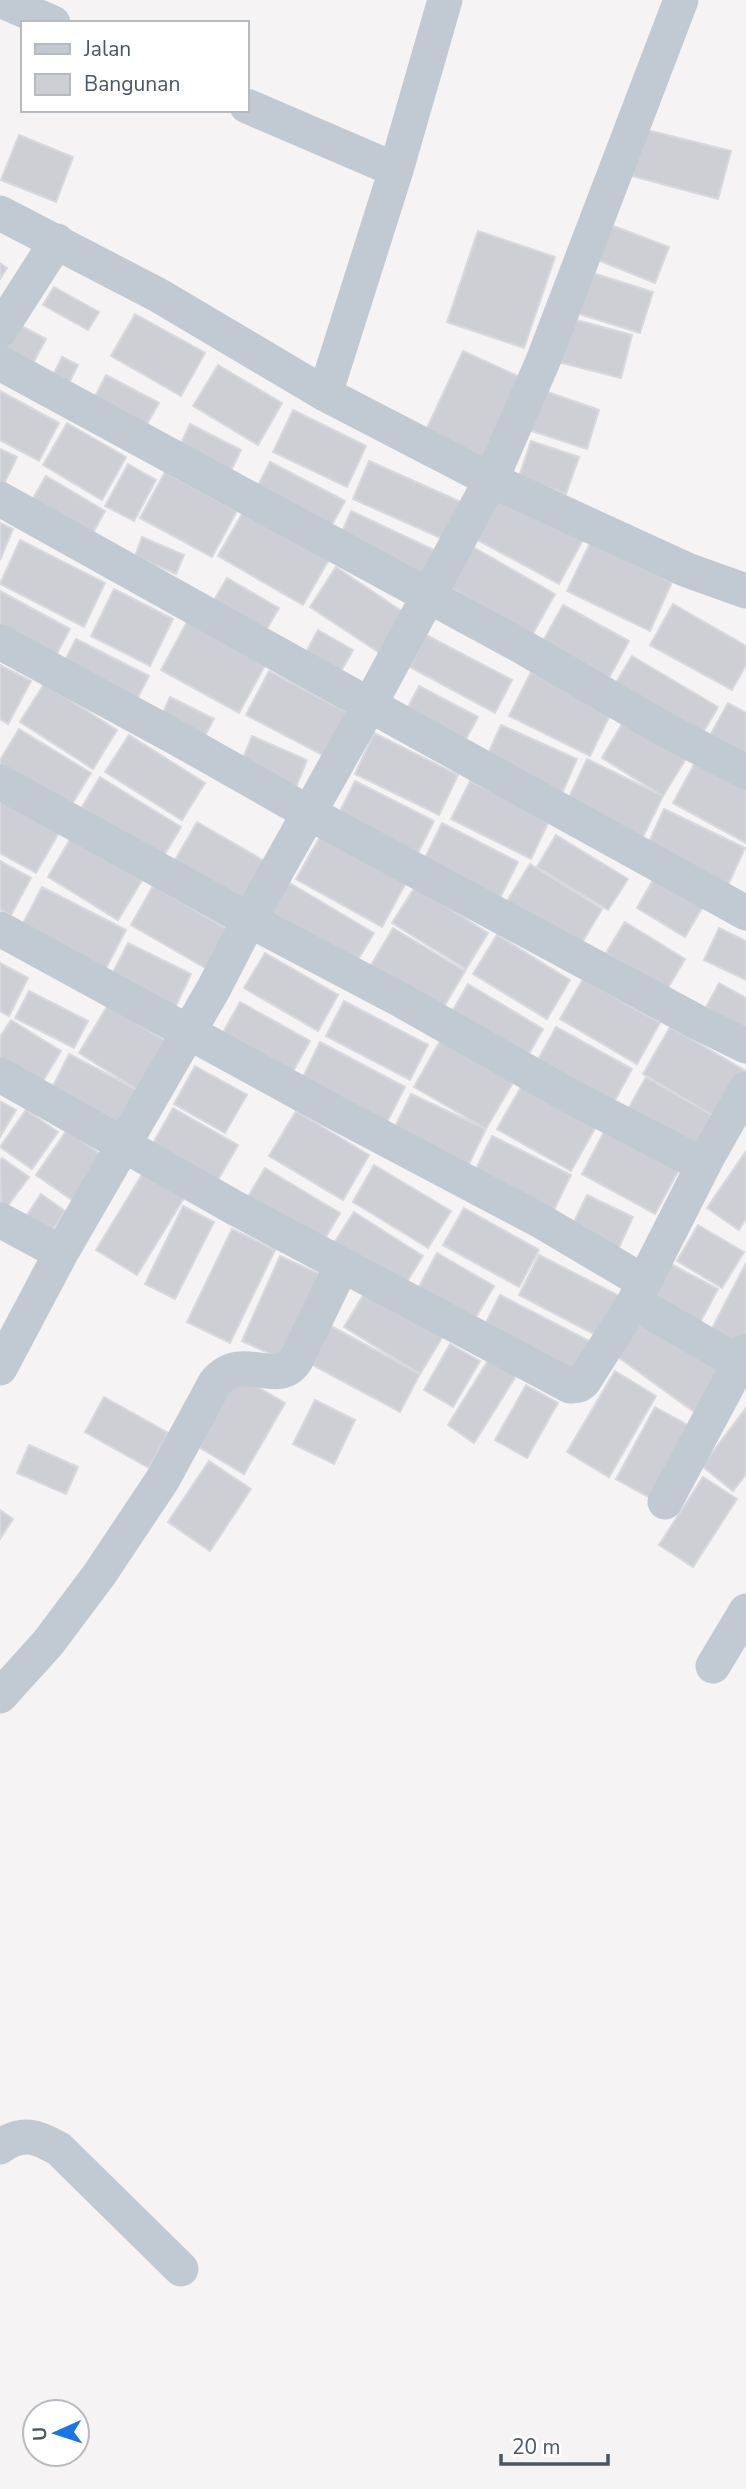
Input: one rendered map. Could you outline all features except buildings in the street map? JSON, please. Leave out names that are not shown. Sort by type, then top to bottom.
[{"type":"street","points":[[0,0],[48,21]]},
{"type":"street","points":[[0,1368],[61,1253],[214,988],[249,919],[369,706],[491,480],[543,361],[681,0]]},
{"type":"street","points":[[325,394],[396,170],[434,4]]},
{"type":"street","points":[[248,106],[396,170]]},
{"type":"street","points":[[0,213],[158,295],[325,394],[491,480],[687,570],[746,591]]},
{"type":"street","points":[[0,330],[57,241]]},
{"type":"street","points":[[0,363],[521,646],[664,729],[746,772]]},
{"type":"street","points":[[0,499],[746,913]]},
{"type":"street","points":[[0,642],[309,813],[746,1046]]},
{"type":"street","points":[[0,782],[399,999],[570,1096],[703,1165]]},
{"type":"street","points":[[0,929],[340,1115],[539,1220],[639,1292],[744,1360],[665,1503]]},
{"type":"street","points":[[0,1075],[342,1265],[570,1386],[584,1381],[639,1292],[703,1165],[746,1089]]},
{"type":"street","points":[[0,1220],[61,1253]]},
{"type":"street","points":[[0,1696],[48,1643],[99,1575],[163,1479],[215,1383],[223,1373],[236,1368],[281,1373],[289,1370],[342,1265]]},
{"type":"street","points":[[713,1666],[746,1611]]},
{"type":"street","points":[[0,2147],[8,2140],[24,2137],[39,2138],[59,2149],[181,2269]]}]
